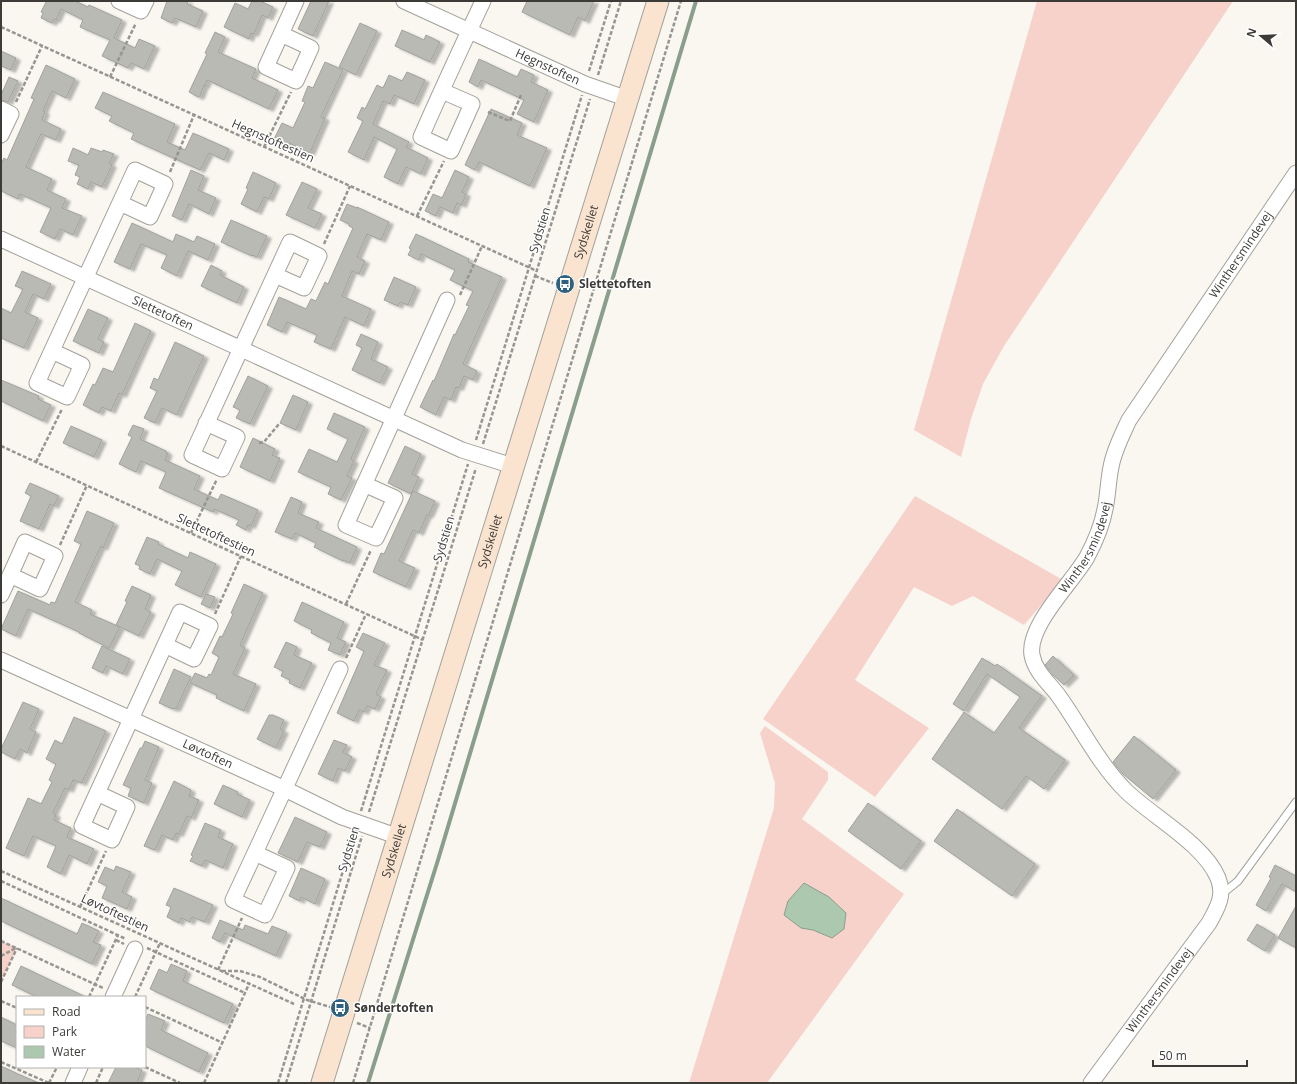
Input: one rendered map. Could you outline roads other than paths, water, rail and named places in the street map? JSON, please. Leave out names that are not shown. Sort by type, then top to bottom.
[{"type":"street","points":[[119,1],[144,6]]},
{"type":"street","points":[[281,34],[311,48],[296,81],[266,67],[281,34],[296,1]]},
{"type":"street","name":"Hegnstoften","points":[[404,1],[589,86],[628,99]]},
{"type":"street","points":[[442,90],[472,104],[451,151],[420,137],[483,1]]},
{"type":"street","name":"Sydskellet","points":[[322,1083],[658,1]]},
{"type":"street","points":[[1,135],[6,112]]},
{"type":"street","points":[[52,351],[82,365],[67,397],[37,383],[135,170],[165,184],[150,217],[120,203]]},
{"type":"street","name":"Winthersmindevej","points":[[1091,1083],[1209,923],[1222,895],[1218,879],[1212,866],[1201,853],[1127,792],[1104,766],[1058,695],[1037,669],[1032,656],[1032,642],[1038,627],[1086,558],[1097,536],[1105,510],[1111,467],[1118,442],[1129,420],[1296,174]]},
{"type":"street","name":"Slettetoften","points":[[1,239],[476,455],[514,466]]},
{"type":"street","points":[[206,423],[237,436],[222,469],[192,455],[206,423],[274,275],[290,242],[319,256],[304,288],[274,275]]},
{"type":"street","points":[[364,484],[395,498],[376,538],[346,525],[364,484],[447,300]]},
{"type":"street","points":[[1,595],[10,575],[25,542],[55,556],[40,589],[10,575]]},
{"type":"street","points":[[97,793],[127,807],[112,840],[82,826],[97,793],[180,612],[210,626],[194,659],[165,645]]},
{"type":"street","name":"Løvtoften","points":[[1,660],[285,789],[342,817],[399,837]]},
{"type":"street","points":[[255,853],[287,868],[265,915],[233,900],[340,670]]},
{"type":"street","points":[[114,995],[136,945]]},
{"type":"street","points":[[73,1083],[80,1068]]},
{"type":"lane","name":"Winthersmindevej","points":[[1222,895],[1238,881],[1296,802]]},
{"type":"water","points":[[804,883],[829,897],[846,913],[844,929],[832,938],[813,930],[801,928],[784,915],[788,901]]},
{"type":"waterway","points":[[368,1083],[438,860],[696,1]]},
{"type":"place","name":"Slettetoften","points":[[565,284]]},
{"type":"place","name":"Søndertoften","points":[[340,1008]]}]
